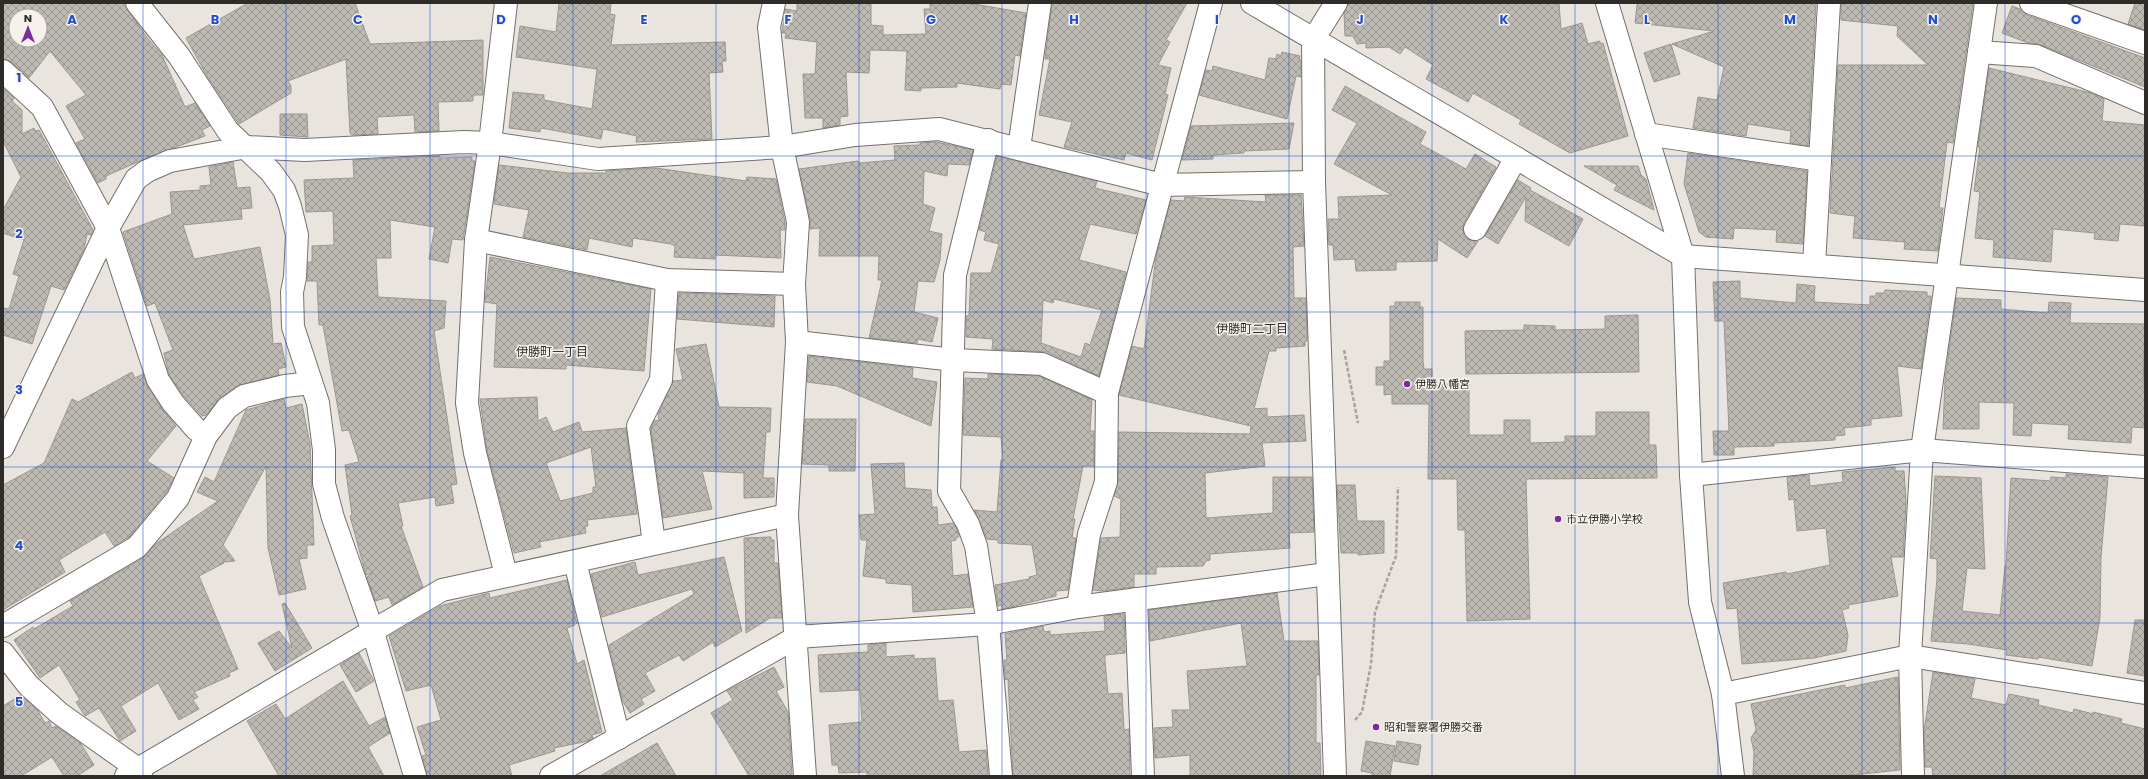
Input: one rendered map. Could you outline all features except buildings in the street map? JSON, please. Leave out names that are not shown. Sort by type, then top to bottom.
[{"type":"street","points":[[137,3],[179,56],[228,131],[247,147],[271,172],[284,190],[292,212],[297,235],[292,292],[293,327],[318,403],[324,450],[324,484],[333,518],[372,629],[415,776]]},
{"type":"street","points":[[506,3],[490,143],[476,240],[467,403],[474,453],[506,575]]},
{"type":"street","points":[[774,3],[769,28],[782,148],[798,222],[794,284],[797,342],[787,515],[806,776]]},
{"type":"street","points":[[1019,148],[1040,3]]},
{"type":"street","points":[[1078,607],[1089,534],[1106,482],[1107,393],[1211,3]]},
{"type":"street","points":[[1252,3],[1683,256],[1948,274],[2145,290]]},
{"type":"street","points":[[1335,776],[1314,182],[1313,40],[1336,3]]},
{"type":"street","points":[[1607,3],[1683,256],[1691,475],[1700,602],[1723,694],[1733,776]]},
{"type":"street","points":[[1814,265],[1829,3]]},
{"type":"street","points":[[1913,776],[1910,656],[1922,450],[1986,3]]},
{"type":"street","points":[[2031,3],[2145,42]]},
{"type":"street","points":[[1979,52],[2036,56],[2145,103]]},
{"type":"street","points":[[3,71],[42,107],[108,228],[158,380],[173,403],[196,429],[206,436]]},
{"type":"street","points":[[3,447],[108,228],[136,179],[146,171],[170,161],[247,147],[305,150],[464,142],[490,143],[598,159],[782,148],[856,134],[939,129],[988,140],[1162,185],[1314,182]]},
{"type":"street","points":[[1646,134],[1820,160]]},
{"type":"street","points":[[988,140],[955,275],[954,360],[949,491],[968,524],[976,546],[988,624],[1001,776]]},
{"type":"street","points":[[1475,229],[1516,158]]},
{"type":"street","points":[[476,240],[667,280],[794,284]]},
{"type":"street","points":[[654,543],[638,426],[661,380],[667,280]]},
{"type":"street","points":[[797,342],[954,360],[1042,364],[1107,393]]},
{"type":"street","points":[[3,626],[137,547],[178,498],[206,436],[227,408],[244,396],[285,386],[311,383]]},
{"type":"street","points":[[1691,475],[1922,450],[2145,467]]},
{"type":"street","points":[[3,653],[28,685],[59,713],[135,774],[372,629],[442,590],[787,515]]},
{"type":"street","points":[[575,562],[619,738]]},
{"type":"street","points":[[551,776],[797,637],[988,624],[1078,607],[1327,574]]},
{"type":"street","points":[[1136,600],[1143,776]]},
{"type":"street","points":[[1723,694],[1910,656],[2145,693]]},
{"type":"path","points":[[1319,347],[1343,347],[1358,423]]},
{"type":"path","points":[[1334,744],[1362,712],[1371,664],[1375,612],[1396,556],[1398,487]]},
{"type":"place","name":"伊勝八幡宮","points":[[1407,384]]},
{"type":"place","name":"市立伊勝小学校","points":[[1558,519]]},
{"type":"place","name":"昭和警察署伊勝交番","points":[[1376,727]]},
{"type":"district","name":"伊勝町二丁目","points":[[1252,328]]},
{"type":"district","name":"伊勝町一丁目","points":[[552,351]]}]
